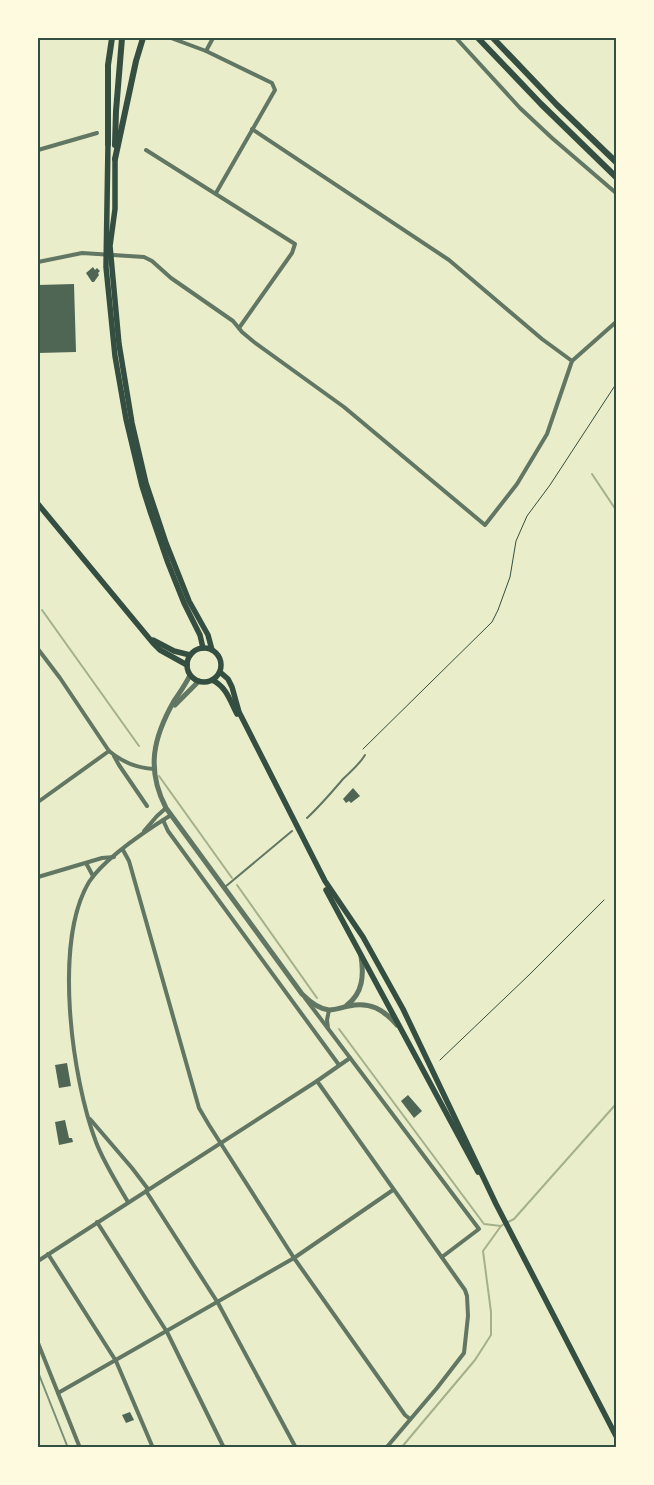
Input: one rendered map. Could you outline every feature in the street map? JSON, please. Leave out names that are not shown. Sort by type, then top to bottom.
[{"type":"highway","points":[[108,144],[108,73],[112,38]]},
{"type":"highway","points":[[115,159],[116,111],[122,38]]},
{"type":"highway","points":[[115,159],[134,68],[143,38]]},
{"type":"highway","points":[[478,38],[541,104],[616,177]]},
{"type":"highway","points":[[493,38],[557,105],[616,162]]},
{"type":"main road","points":[[108,144],[106,267],[115,356],[126,419],[150,511],[178,587],[200,635],[203,648]]},
{"type":"main road","points":[[115,159],[115,209],[110,246],[122,366],[132,423],[146,483],[166,543],[189,601],[208,635],[212,650]]},
{"type":"main road","points":[[38,504],[160,650],[187,666]]},
{"type":"main road","points":[[146,634],[166,647],[190,655]]},
{"type":"main road","points":[[496,1204],[399,1001],[363,937],[324,881],[295,828],[239,712],[230,682],[220,672],[220,660],[217,654],[212,650],[203,648],[198,650],[190,655],[187,666],[190,675],[199,681],[212,680],[226,691],[295,828],[360,953],[509,1228],[616,1436]]},
{"type":"main road","points":[[212,680],[220,672]]},
{"type":"street","points":[[171,38],[206,50],[272,83],[274,86],[275,90],[216,193]]},
{"type":"street","points":[[206,50],[213,38]]},
{"type":"street","points":[[456,38],[539,126],[616,193]]},
{"type":"street","points":[[252,129],[450,260],[542,339],[572,361]]},
{"type":"street","points":[[38,150],[97,133]]},
{"type":"street","points":[[146,150],[295,244],[292,253],[239,328]]},
{"type":"street","points":[[38,262],[89,252],[140,256],[152,261],[178,283],[233,321],[254,342],[344,407],[485,525],[517,484],[547,434],[572,361],[616,322]]},
{"type":"street","points":[[38,648],[114,756],[146,806]]},
{"type":"street","points":[[190,675],[170,711],[157,741],[154,769],[159,792],[166,808],[320,1020],[328,1028],[479,1229],[442,1257]]},
{"type":"street","points":[[170,711],[199,681]]},
{"type":"street","points":[[38,802],[109,751]]},
{"type":"street","points":[[114,756],[132,765],[154,769]]},
{"type":"street","points":[[141,835],[166,808]]},
{"type":"street","points":[[128,1202],[101,1154],[81,1086],[74,1044],[70,986],[71,951],[74,925],[83,894],[94,876],[141,835],[171,815]]},
{"type":"street","points":[[163,820],[168,831],[340,1065]]},
{"type":"street","points":[[123,850],[129,861],[199,1108],[294,1258],[405,1414],[410,1418]]},
{"type":"street","points":[[38,877],[102,858],[114,857]]},
{"type":"street","points":[[86,863],[94,876]]},
{"type":"street","points":[[345,1007],[354,998],[361,984],[362,966],[360,953]]},
{"type":"street","points":[[302,994],[315,1004],[329,1010],[360,1004],[376,1007],[389,1016],[399,1027]]},
{"type":"street","points":[[328,1028],[329,1010]]},
{"type":"street","points":[[38,1261],[350,1058]]},
{"type":"street","points":[[317,1081],[442,1257],[465,1290],[467,1296],[466,1347],[459,1362],[386,1448]]},
{"type":"street","points":[[89,1118],[132,1168],[218,1303],[296,1448]]},
{"type":"street","points":[[58,1393],[168,1332],[294,1258],[393,1190]]},
{"type":"street","points":[[97,1222],[168,1332],[224,1448]]},
{"type":"street","points":[[48,1254],[116,1361],[153,1448]]},
{"type":"street","points":[[38,1343],[80,1448]]},
{"type":"lane","points":[[307,818],[326,800],[365,755]]},
{"type":"lane","points":[[224,888],[295,828]]},
{"type":"path","points":[[363,749],[492,622],[510,576],[516,541],[527,516],[550,485],[616,384]]},
{"type":"path","points":[[440,1060],[604,900]]},
{"type":"building","points":[[93,267],[95,270],[97,268],[100,271],[94,282],[92,282],[86,273]]},
{"type":"building","points":[[74,284],[76,352],[38,353],[38,285]]},
{"type":"building","points":[[353,788],[360,796],[351,803],[349,801],[346,803],[343,799]]},
{"type":"building","points":[[67,1063],[71,1086],[59,1088],[55,1065]]},
{"type":"building","points":[[408,1095],[422,1111],[414,1118],[401,1101]]},
{"type":"building","points":[[65,1120],[69,1138],[72,1138],[73,1142],[59,1145],[55,1122]]},
{"type":"building","points":[[130,1412],[134,1420],[126,1423],[122,1415]]},
{"type":"waterway","points":[[592,474],[616,510]]},
{"type":"waterway","points":[[42,610],[139,746]]},
{"type":"waterway","points":[[159,776],[232,878]]},
{"type":"waterway","points":[[237,885],[317,998]]},
{"type":"waterway","points":[[339,1029],[484,1224],[501,1226]]},
{"type":"waterway","points":[[508,1222],[514,1219],[616,1104]]},
{"type":"waterway","points":[[401,1448],[475,1360],[491,1335],[491,1312],[483,1251],[504,1224]]},
{"type":"railway","points":[[38,1372],[68,1448]]}]
